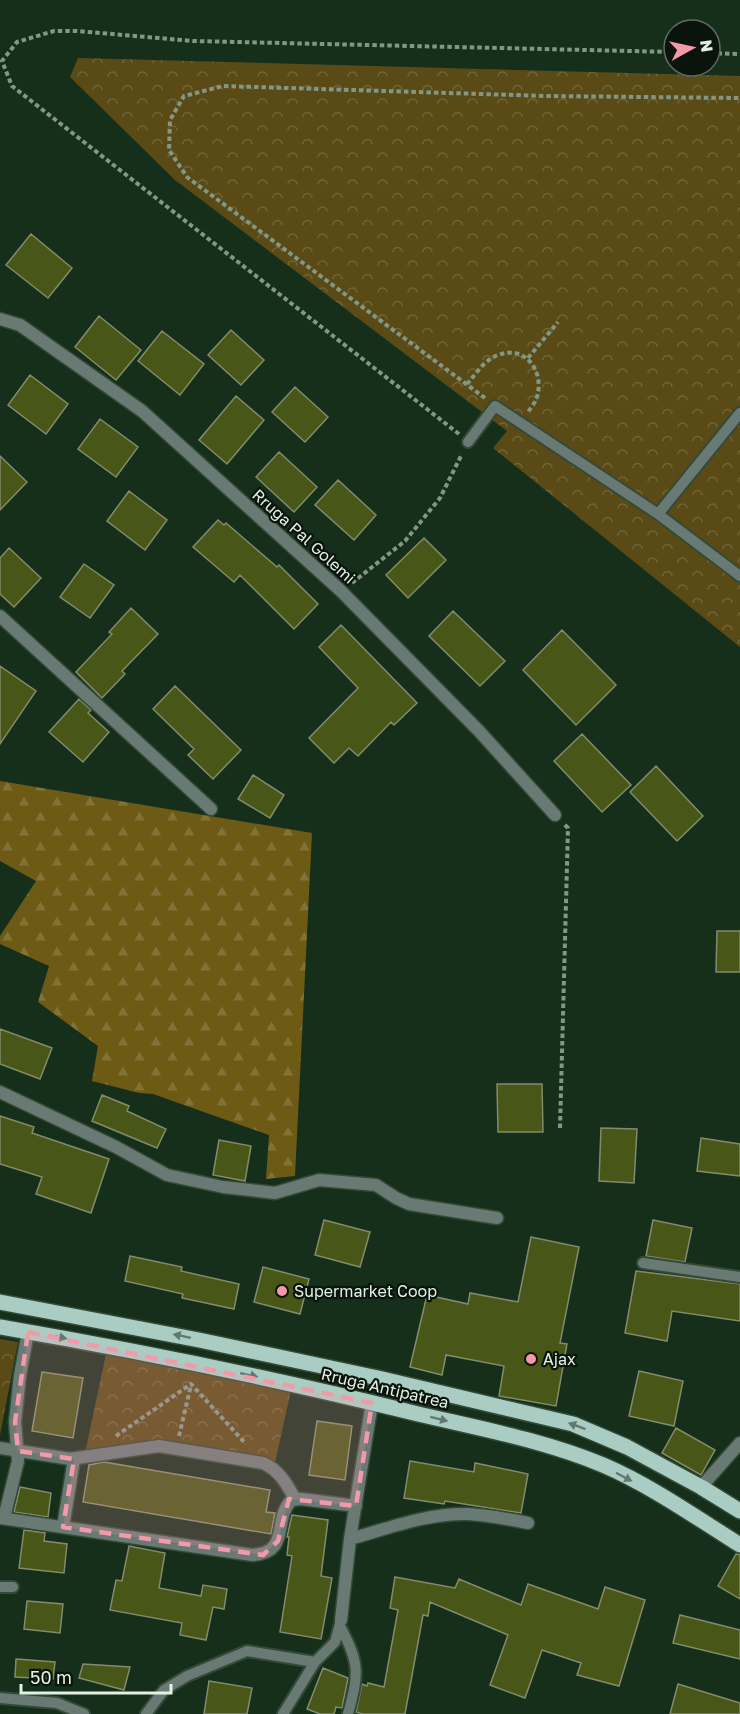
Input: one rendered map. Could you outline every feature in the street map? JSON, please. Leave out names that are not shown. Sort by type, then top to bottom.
[{"type":"main road","name":"Rruga Antipatrea","points":[[0,1302],[190,1338],[378,1378],[573,1424],[627,1446],[740,1511]]},
{"type":"main road","name":"Rruga Antipatrea","points":[[0,1327],[145,1352],[372,1403],[547,1446],[604,1466],[673,1503],[740,1545]]},
{"type":"street","name":"Rruga Pal Golemi","points":[[0,318],[20,325],[142,411],[341,591],[479,731],[555,815]]},
{"type":"street","points":[[0,616],[212,808]]},
{"type":"street","points":[[0,1092],[116,1147],[167,1176],[223,1187],[275,1193],[319,1180],[376,1185],[409,1204],[497,1218]]},
{"type":"street","points":[[28,1332],[15,1422],[18,1451],[2,1518],[263,1555],[272,1550],[278,1542],[289,1502],[295,1499],[356,1506]]},
{"type":"street","points":[[340,1623],[350,1539],[372,1403]]},
{"type":"street","points":[[701,1487],[740,1443]]},
{"type":"street","points":[[0,1448],[74,1459],[152,1447],[177,1448],[263,1463],[281,1475],[295,1499]]},
{"type":"street","points":[[63,1527],[74,1459]]},
{"type":"street","points":[[350,1539],[422,1519],[451,1515],[481,1515],[528,1523]]},
{"type":"lane","points":[[468,442],[495,406],[658,514],[740,576]]},
{"type":"lane","points":[[658,514],[740,413]]},
{"type":"lane","points":[[643,1263],[740,1277]]},
{"type":"lane","points":[[0,1587],[13,1587]]},
{"type":"lane","points":[[283,1714],[315,1662],[335,1642],[340,1623]]},
{"type":"lane","points":[[340,1623],[350,1644],[357,1668],[356,1684],[348,1714]]},
{"type":"lane","points":[[146,1714],[157,1709],[164,1690],[187,1676],[247,1651],[315,1662]]},
{"type":"lane","points":[[0,1698],[57,1703],[84,1714]]},
{"type":"path","points":[[341,591],[405,541],[440,498],[468,442],[12,86],[2,61],[17,42],[54,31],[193,41],[662,52]]},
{"type":"path","points":[[722,53],[740,54]]},
{"type":"path","points":[[495,406],[187,177],[169,150],[170,120],[184,96],[224,86],[546,96],[740,98]]},
{"type":"path","points":[[528,358],[558,322]]},
{"type":"path","points":[[467,384],[485,363],[496,356],[513,352],[528,358],[539,380],[536,401],[520,423]]},
{"type":"path","points":[[555,815],[568,828],[560,1128]]},
{"type":"path","points":[[177,1448],[195,1364]]},
{"type":"path","points":[[112,1438],[191,1384]]},
{"type":"path","points":[[191,1384],[263,1463]]},
{"type":"highlighted area","points":[[28,1332],[372,1403],[356,1506],[289,1499],[278,1541],[263,1555],[63,1527],[74,1459],[18,1451],[15,1422]]},
{"type":"green space","points":[[78,58],[662,74],[662,78],[740,76],[740,647],[493,448],[507,431],[175,180],[70,77]]},
{"type":"green space","points":[[0,781],[312,833],[295,1176],[266,1179],[269,1135],[153,1094],[139,1093],[92,1081],[98,1046],[38,1002],[49,966],[0,944],[0,936],[36,881],[0,861]]},
{"type":"green space","points":[[0,1339],[18,1342],[0,1435]]},
{"type":"green space","points":[[106,1354],[291,1390],[275,1463],[153,1441],[85,1453]]},
{"type":"building","points":[[31,234],[72,268],[48,298],[6,265]]},
{"type":"building","points":[[99,316],[141,350],[116,380],[75,347]]},
{"type":"building","points":[[231,330],[264,360],[241,385],[208,355]]},
{"type":"building","points":[[162,331],[204,364],[180,395],[138,361]]},
{"type":"building","points":[[30,375],[68,404],[46,434],[8,405]]},
{"type":"building","points":[[295,387],[328,417],[305,442],[272,412]]},
{"type":"building","points":[[236,396],[264,420],[227,464],[199,440]]},
{"type":"building","points":[[100,419],[138,447],[116,477],[78,449]]},
{"type":"building","points":[[279,452],[317,487],[294,512],[256,477]]},
{"type":"building","points":[[0,456],[27,482],[0,510]]},
{"type":"building","points":[[338,480],[376,515],[354,540],[315,505]]},
{"type":"building","points":[[129,491],[167,520],[145,550],[107,521]]},
{"type":"building","points":[[218,520],[224,525],[226,523],[277,567],[279,565],[318,604],[294,629],[240,575],[234,582],[193,547]]},
{"type":"building","points":[[424,538],[446,560],[408,598],[386,575]]},
{"type":"building","points":[[9,548],[41,578],[14,607],[0,594],[0,558]]},
{"type":"building","points":[[84,564],[114,585],[90,618],[60,597]]},
{"type":"building","points":[[131,608],[158,634],[122,671],[125,674],[102,698],[76,672],[112,634],[109,632]]},
{"type":"building","points":[[453,611],[505,661],[480,686],[429,636]]},
{"type":"building","points":[[341,625],[417,703],[394,725],[391,722],[358,756],[349,748],[334,763],[309,738],[358,688],[319,647]]},
{"type":"building","points":[[562,630],[616,685],[576,725],[523,670]]},
{"type":"building","points":[[0,666],[36,691],[0,744]]},
{"type":"building","points":[[175,686],[241,750],[213,779],[188,755],[194,749],[153,709]]},
{"type":"building","points":[[79,699],[91,710],[88,713],[109,732],[83,762],[49,732]]},
{"type":"building","points":[[582,734],[631,785],[602,812],[554,761]]},
{"type":"building","points":[[656,766],[703,816],[677,841],[630,792]]},
{"type":"building","points":[[253,775],[284,795],[270,818],[238,799]]},
{"type":"building","points":[[717,931],[740,931],[740,972],[716,972]]},
{"type":"building","points":[[0,1029],[52,1048],[40,1079],[0,1064]]},
{"type":"building","points":[[497,1084],[542,1084],[543,1132],[498,1132]]},
{"type":"building","points":[[102,1095],[129,1106],[127,1111],[166,1129],[157,1148],[92,1121]]},
{"type":"building","points":[[0,1116],[34,1127],[32,1133],[109,1159],[91,1213],[36,1194],[42,1177],[0,1164]]},
{"type":"building","points":[[601,1128],[637,1129],[634,1183],[599,1181]]},
{"type":"building","points":[[701,1138],[740,1144],[740,1176],[697,1171]]},
{"type":"building","points":[[219,1140],[251,1146],[245,1181],[213,1175]]},
{"type":"building","points":[[324,1220],[370,1232],[360,1267],[315,1255]]},
{"type":"building","points":[[653,1220],[692,1228],[685,1262],[646,1256]]},
{"type":"building","points":[[531,1237],[579,1247],[560,1343],[567,1344],[556,1406],[499,1396],[504,1366],[446,1355],[442,1375],[410,1367],[427,1295],[468,1304],[470,1293],[518,1302]]},
{"type":"building","points":[[130,1256],[182,1267],[181,1271],[239,1284],[234,1309],[182,1298],[183,1294],[125,1281]]},
{"type":"building","points":[[263,1267],[309,1279],[300,1314],[254,1302]]},
{"type":"building","points":[[636,1271],[740,1284],[740,1321],[672,1311],[667,1341],[625,1333]]},
{"type":"building","points":[[639,1371],[683,1381],[674,1426],[629,1416]]},
{"type":"building","points":[[42,1372],[83,1378],[73,1438],[32,1431]]},
{"type":"building","points":[[317,1421],[352,1426],[345,1480],[309,1475]]},
{"type":"building","points":[[676,1428],[715,1450],[701,1475],[662,1453]]},
{"type":"building","points":[[410,1461],[474,1472],[475,1463],[528,1474],[521,1513],[445,1501],[444,1504],[404,1498]]},
{"type":"building","points":[[104,1462],[270,1490],[266,1512],[275,1513],[271,1534],[83,1502],[89,1465]]},
{"type":"building","points":[[20,1487],[51,1493],[48,1517],[14,1512]]},
{"type":"building","points":[[292,1515],[328,1520],[321,1576],[332,1578],[321,1639],[280,1632],[292,1556],[287,1555],[289,1537],[287,1537]]},
{"type":"building","points":[[24,1530],[45,1533],[44,1541],[67,1544],[64,1573],[19,1568]]},
{"type":"building","points":[[129,1546],[165,1553],[159,1588],[201,1596],[203,1585],[227,1589],[224,1609],[213,1607],[206,1640],[180,1635],[182,1623],[110,1610],[116,1580],[122,1581]]},
{"type":"building","points":[[736,1554],[740,1555],[740,1599],[718,1586]]},
{"type":"building","points":[[395,1577],[455,1588],[459,1579],[521,1605],[528,1584],[598,1609],[605,1587],[645,1600],[619,1686],[577,1675],[581,1663],[542,1650],[525,1698],[490,1685],[508,1635],[430,1602],[428,1616],[423,1615],[405,1714],[363,1714],[356,1712],[362,1684],[367,1686],[368,1683],[384,1687],[398,1610],[390,1608]]},
{"type":"building","points":[[27,1601],[63,1604],[60,1633],[24,1629]]},
{"type":"building","points":[[680,1615],[740,1630],[740,1659],[673,1643]]},
{"type":"building","points":[[16,1659],[55,1662],[53,1679],[15,1677]]},
{"type":"building","points":[[83,1664],[130,1667],[124,1690],[79,1678]]},
{"type":"building","points":[[323,1668],[348,1678],[342,1708],[336,1707],[334,1714],[320,1714],[307,1709]]},
{"type":"building","points":[[209,1681],[252,1688],[247,1714],[204,1714]]},
{"type":"building","points":[[678,1684],[740,1703],[740,1714],[670,1714]]},
{"type":"place","name":"Supermarket Coop","points":[[282,1291]]},
{"type":"place","name":"Ajax","points":[[531,1359]]}]
